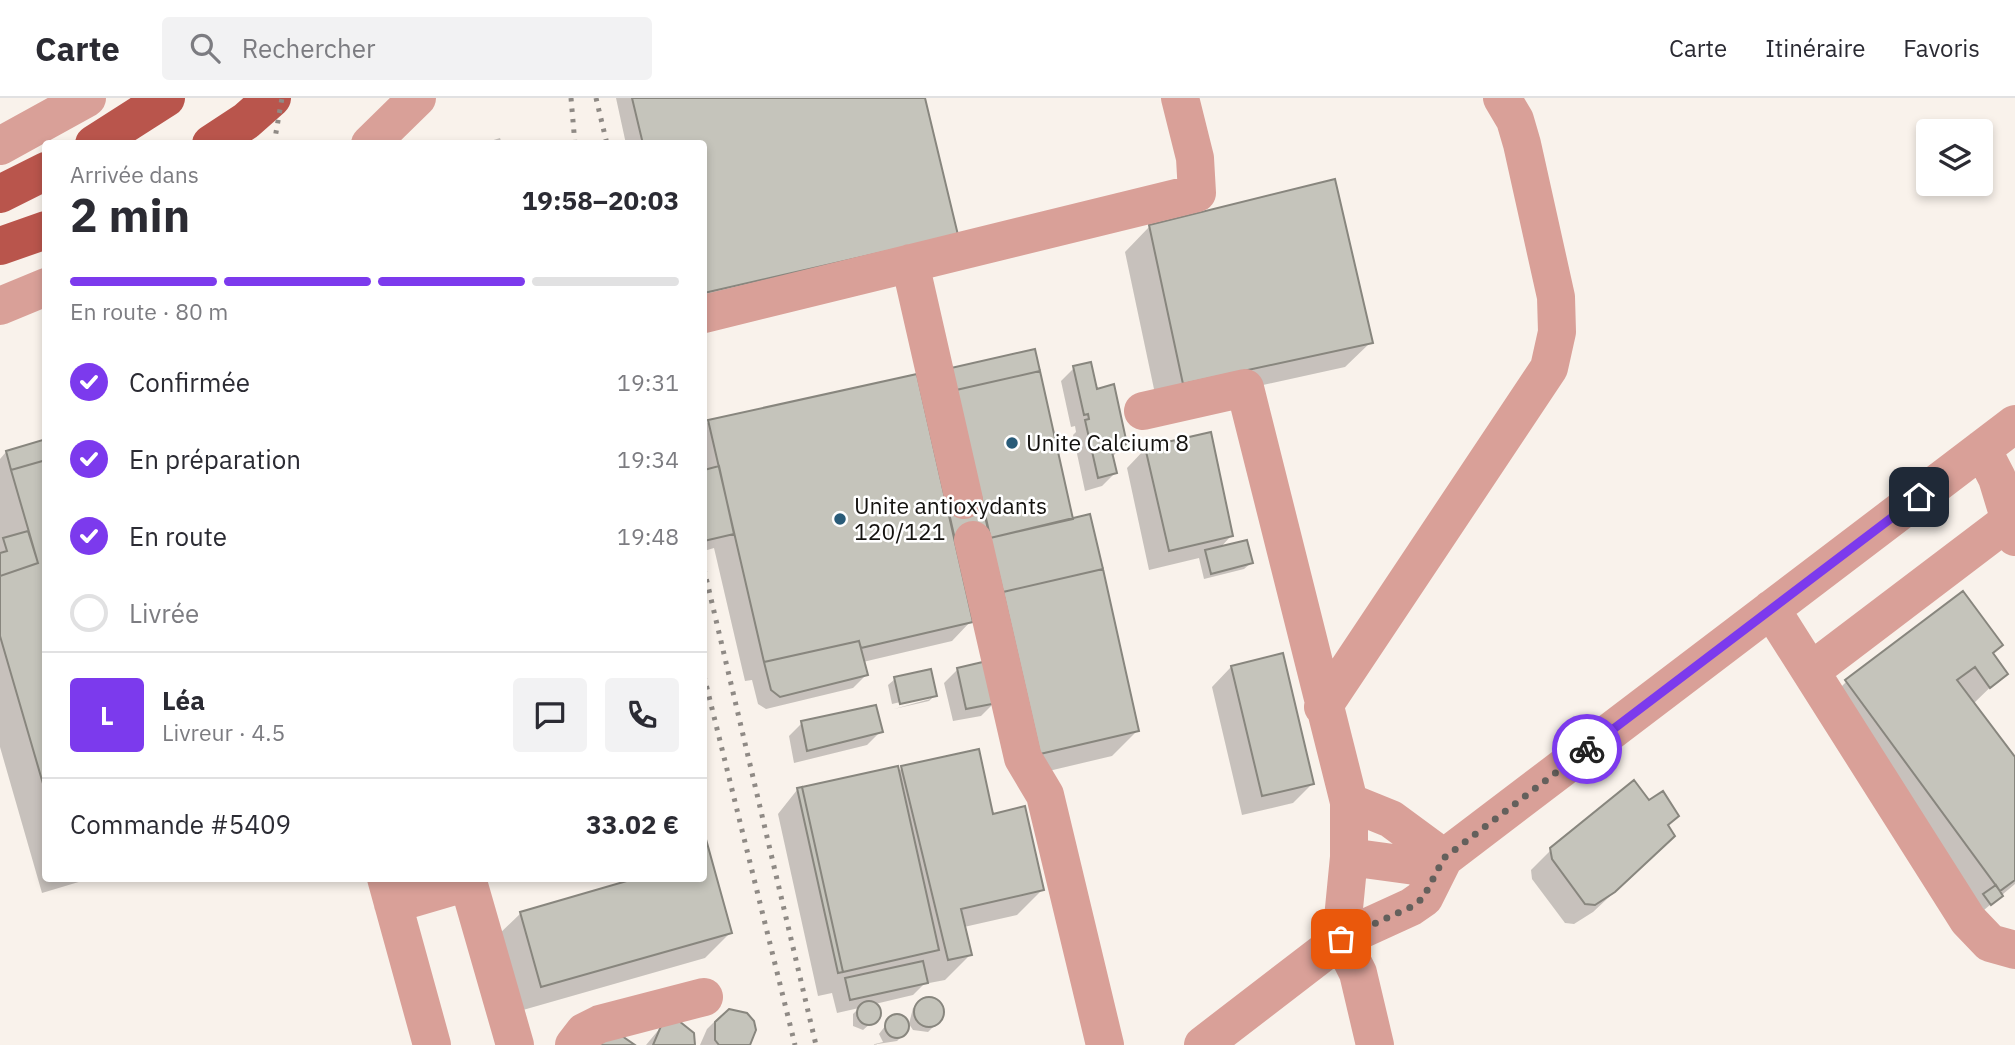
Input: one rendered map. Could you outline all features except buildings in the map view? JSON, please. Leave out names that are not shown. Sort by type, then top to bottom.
[{"type":"main road","points":[[100,140],[166,98]]},
{"type":"main road","points":[[216,140],[252,112]]},
{"type":"main road","points":[[0,194],[42,173]]},
{"type":"main road","points":[[0,246],[42,231]]},
{"type":"street","points":[[0,146],[87,98]]},
{"type":"street","points":[[374,140],[417,98]]},
{"type":"street","points":[[707,313],[1197,193],[1195,158],[1180,98]]},
{"type":"street","points":[[1324,707],[1549,368],[1557,332],[1556,297],[1522,144],[1515,120],[1502,98]]},
{"type":"street","points":[[910,263],[964,500]]},
{"type":"street","points":[[0,306],[42,289]]},
{"type":"street","points":[[1143,411],[1245,388],[1349,802],[1349,857],[1341,939],[1358,973],[1375,1045]]},
{"type":"street","points":[[1203,1045],[1341,939],[1400,913],[1423,898],[1444,858],[1657,675],[1771,609],[2015,424]]},
{"type":"street","points":[[1811,671],[2012,529],[1997,478],[1982,449]]},
{"type":"street","points":[[973,540],[1023,758],[1045,794],[1105,1045]]},
{"type":"street","points":[[1771,609],[1968,920],[1990,943],[2015,950]]},
{"type":"street","points":[[1349,802],[1391,819],[1444,858]]},
{"type":"street","points":[[1349,857],[1415,866],[1444,858]]},
{"type":"street","points":[[432,1045],[390,892],[454,882]]},
{"type":"street","points":[[468,882],[515,1045]]},
{"type":"street","points":[[574,1045],[584,1032],[600,1024],[704,997]]},
{"type":"railway","points":[[275,140],[282,98]]},
{"type":"railway","points":[[571,98],[575,140]]},
{"type":"railway","points":[[596,98],[606,140]]},
{"type":"railway","points":[[707,582],[816,1045]]},
{"type":"railway","points":[[707,688],[795,1045]]},
{"type":"way so far","points":[[1341,939],[1400,913],[1423,898],[1436,878],[1444,858],[1587,749]]},
{"type":"place","name":"Unite Calcium 8","points":[[1012,443]]},
{"type":"place","name":"Unite antioxydants 120/121","points":[[840,519]]},
{"type":"route","points":[[1587,749],[1919,497]]}]
